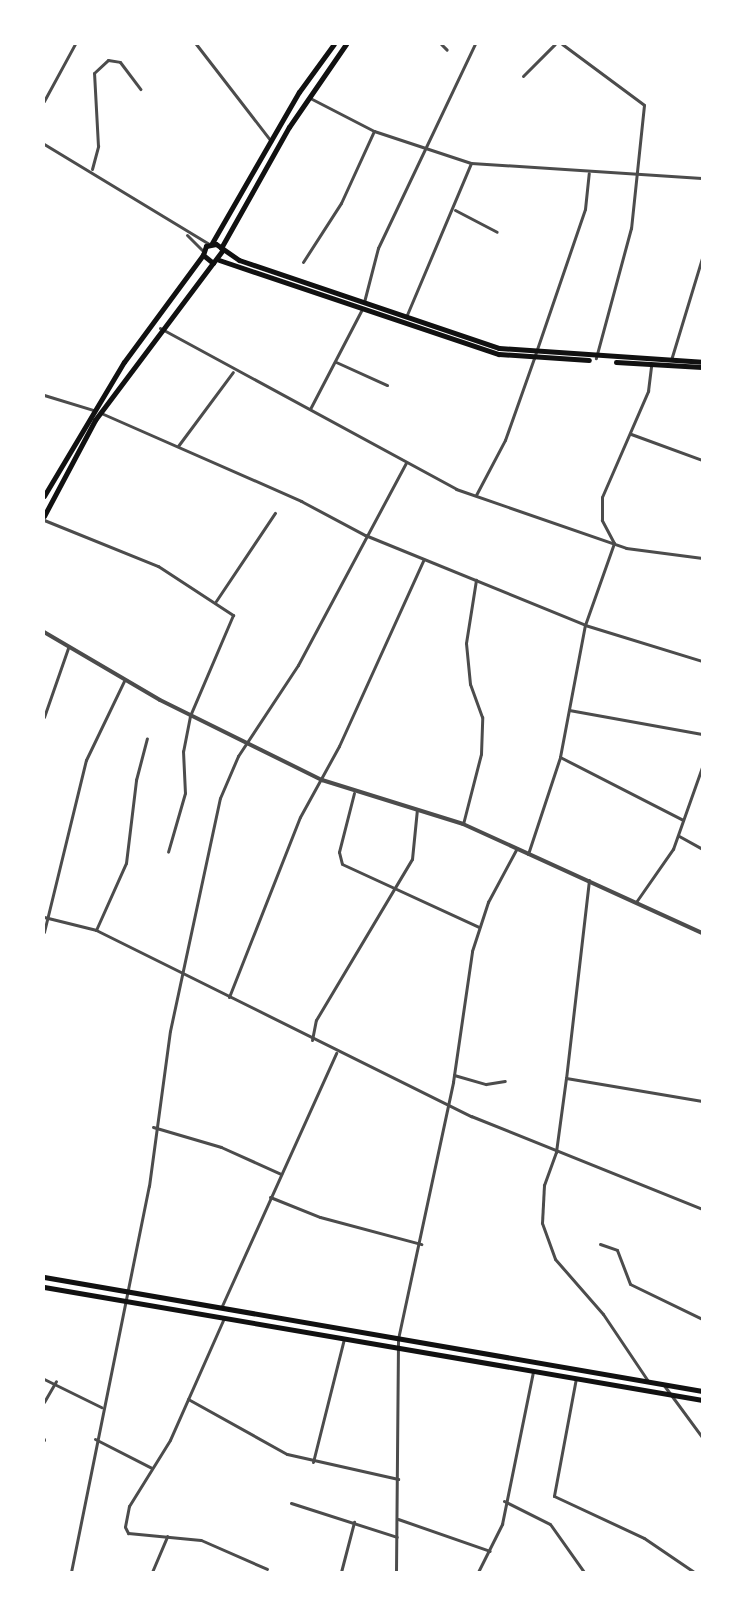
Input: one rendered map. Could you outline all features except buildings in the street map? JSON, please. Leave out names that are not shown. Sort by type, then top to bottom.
[{"type":"main road","points":[[44,496],[93,410],[211,243],[271,141],[334,44]]},
{"type":"main road","points":[[44,518],[101,412],[160,328],[216,262],[308,98],[346,44]]},
{"type":"main road","points":[[211,243],[222,250],[363,306],[499,354],[671,360],[702,364]]},
{"type":"main road","points":[[203,253],[216,262],[406,317],[488,345],[535,354],[651,364],[702,364]]},
{"type":"main road","points":[[44,1277],[702,1391]]},
{"type":"main road","points":[[44,1287],[702,1400]]},
{"type":"street","points":[[44,101],[75,44]]},
{"type":"street","points":[[196,44],[218,79],[271,141]]},
{"type":"street","points":[[441,44],[447,50]]},
{"type":"street","points":[[309,409],[336,362],[363,306],[370,268],[475,44]]},
{"type":"street","points":[[523,76],[555,44]]},
{"type":"street","points":[[562,44],[642,100],[637,176],[616,297],[596,358]]},
{"type":"street","points":[[92,169],[98,146],[94,73],[108,60],[120,62],[140,89]]},
{"type":"street","points":[[308,98],[375,131],[471,163],[589,173],[702,178]]},
{"type":"street","points":[[303,262],[341,203],[375,131]]},
{"type":"street","points":[[44,144],[92,169],[185,234],[203,253]]},
{"type":"street","points":[[406,317],[456,210],[471,163]]},
{"type":"street","points":[[476,496],[505,440],[585,209],[589,173]]},
{"type":"street","points":[[456,210],[497,232]]},
{"type":"street","points":[[185,234],[211,243]]},
{"type":"street","points":[[671,360],[702,258]]},
{"type":"street","points":[[160,328],[234,372],[309,409],[406,463],[476,496],[614,543],[702,558]]},
{"type":"street","points":[[336,362],[387,385]]},
{"type":"street","points":[[528,854],[560,757],[585,625],[614,543],[602,520],[602,497],[631,434],[651,364]]},
{"type":"street","points":[[178,446],[234,372]]},
{"type":"street","points":[[44,394],[93,410]]},
{"type":"street","points":[[101,412],[365,535],[585,625],[702,661]]},
{"type":"street","points":[[631,434],[702,460]]},
{"type":"street","points":[[71,1572],[101,1408],[149,1186],[153,1127],[183,970],[220,798],[248,745],[298,665],[365,535],[406,463]]},
{"type":"street","points":[[216,601],[275,513]]},
{"type":"street","points":[[44,518],[158,566],[216,601],[233,615],[190,716],[183,751],[185,792],[168,852]]},
{"type":"street","points":[[229,997],[281,862],[322,780],[424,559]]},
{"type":"street","points":[[464,824],[481,754],[482,717],[470,684],[466,643],[476,580]]},
{"type":"street","points":[[44,632],[124,681],[322,780],[354,793],[464,824],[702,933]]},
{"type":"street","points":[[44,717],[68,648]]},
{"type":"street","points":[[44,932],[45,918],[86,760],[124,681]]},
{"type":"street","points":[[569,710],[702,734]]},
{"type":"street","points":[[96,930],[126,863],[136,780],[147,738]]},
{"type":"street","points":[[560,757],[683,820]]},
{"type":"street","points":[[636,902],[658,878],[679,836],[702,767]]},
{"type":"street","points":[[354,793],[338,858],[479,927]]},
{"type":"street","points":[[312,1040],[316,1020],[412,859],[417,809]]},
{"type":"street","points":[[679,836],[702,849]]},
{"type":"street","points":[[396,1572],[401,1348],[398,1339],[421,1244],[454,1075],[479,927],[517,848]]},
{"type":"street","points":[[589,880],[556,1152],[541,1200],[548,1243],[649,1382]]},
{"type":"street","points":[[45,918],[96,930],[183,970],[336,1053],[448,1105],[556,1152],[702,1209]]},
{"type":"street","points":[[221,1308],[336,1053]]},
{"type":"street","points":[[454,1075],[486,1084],[505,1081]]},
{"type":"street","points":[[566,1078],[702,1101]]},
{"type":"street","points":[[153,1127],[221,1147],[281,1174]]},
{"type":"street","points":[[270,1197],[320,1217],[421,1244]]},
{"type":"street","points":[[600,1244],[617,1250],[630,1284],[702,1319]]},
{"type":"street","points":[[224,1318],[188,1399],[153,1468],[129,1506],[125,1527],[128,1533],[201,1540],[267,1569]]},
{"type":"street","points":[[313,1462],[344,1338]]},
{"type":"street","points":[[478,1572],[490,1551],[504,1501],[533,1371]]},
{"type":"street","points":[[576,1378],[554,1496],[644,1538],[694,1572]]},
{"type":"street","points":[[44,1379],[56,1381]]},
{"type":"street","points":[[56,1381],[59,1390],[101,1408]]},
{"type":"street","points":[[44,1402],[56,1381]]},
{"type":"street","points":[[663,1384],[668,1394],[702,1437]]},
{"type":"street","points":[[188,1399],[242,1433],[313,1462],[398,1479]]},
{"type":"street","points":[[96,1439],[153,1468]]},
{"type":"street","points":[[504,1501],[550,1524],[584,1572]]},
{"type":"street","points":[[291,1503],[397,1537]]},
{"type":"street","points":[[398,1519],[490,1551]]},
{"type":"street","points":[[341,1572],[354,1522]]},
{"type":"street","points":[[152,1572],[167,1536]]}]
